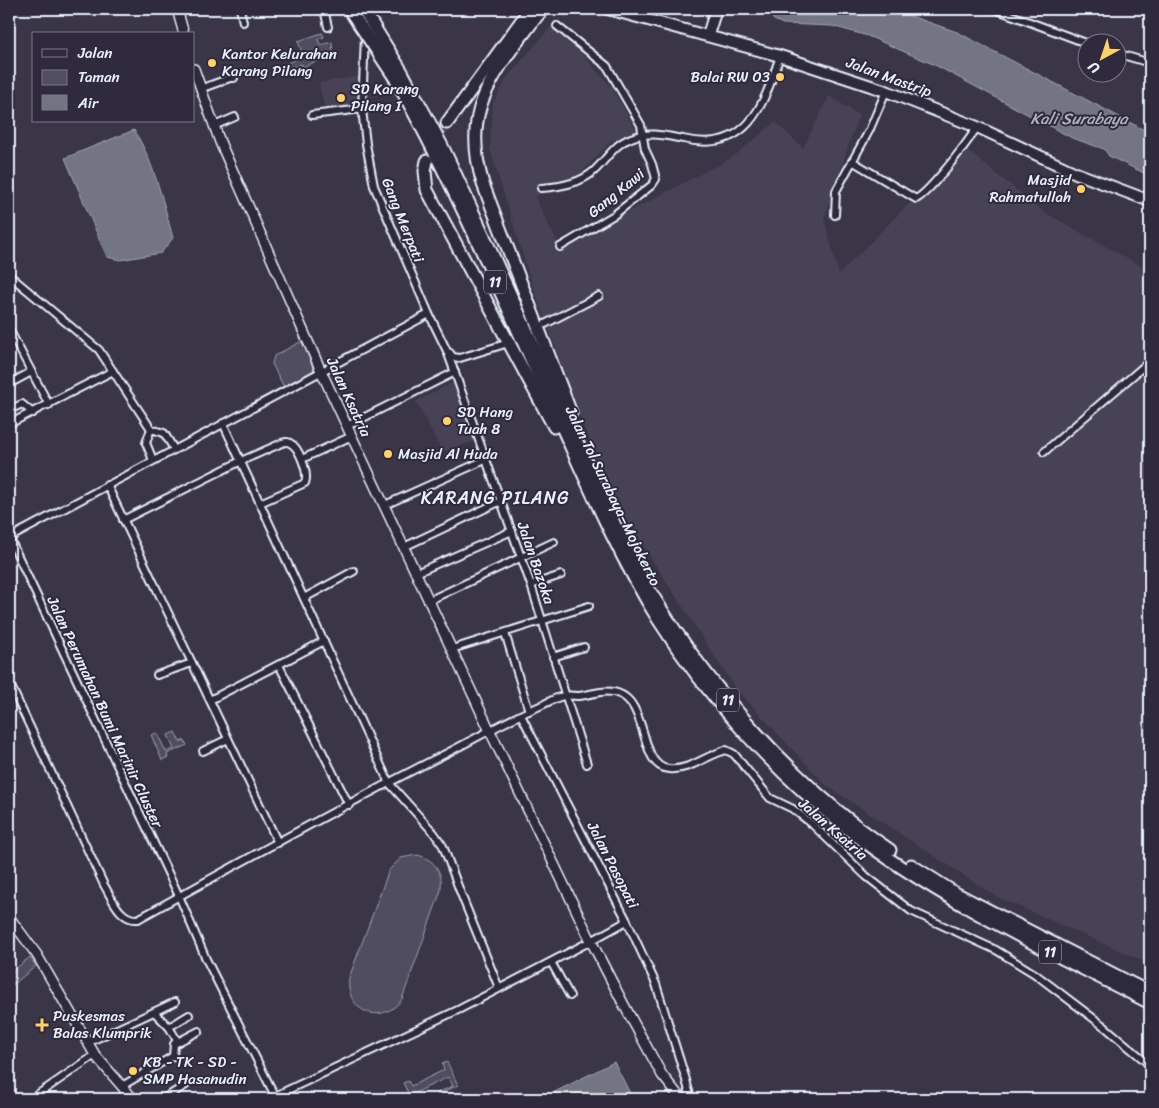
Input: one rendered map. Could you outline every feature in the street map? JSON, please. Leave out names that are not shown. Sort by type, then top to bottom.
[{"type":"highway","name":"Jalan Tol Surabaya–Mojokerto","points":[[349,9],[399,75],[590,489],[630,571],[659,621],[702,681],[739,726],[791,779],[848,830],[953,896],[1150,1003]]},
{"type":"highway","name":"Jalan Tol Surabaya–Mojokerto","points":[[363,9],[443,149],[607,506],[650,590],[680,638],[744,720],[795,772],[836,808],[929,881]]},
{"type":"highway","points":[[447,123],[530,9]]},
{"type":"highway","points":[[543,9],[492,77],[484,93],[478,114],[475,144],[483,184],[568,404],[590,468]]},
{"type":"highway","points":[[427,161],[425,171],[427,190],[511,349],[590,489]]},
{"type":"highway","name":"Jalan Tol Surabaya–Mojokerto","points":[[953,896],[1150,993]]},
{"type":"main road","name":"Jalan Mastrip","points":[[608,9],[780,56],[886,91],[977,128],[1076,173],[1150,201]]},
{"type":"main road","points":[[708,35],[715,11]]},
{"type":"street","points":[[177,9],[183,32]]},
{"type":"street","points":[[240,9],[243,22]]},
{"type":"street","points":[[324,9],[328,27]]},
{"type":"street","name":"Gang Merpati","points":[[367,9],[363,58],[362,109],[374,186],[455,372]]},
{"type":"street","points":[[995,9],[1076,39]]},
{"type":"street","name":"Gang Kawi","points":[[557,26],[607,66],[641,125],[645,149],[656,175],[655,181],[614,215],[560,247]]},
{"type":"street","points":[[541,188],[553,188],[581,180],[595,171],[608,154],[622,142],[642,135],[671,136],[704,143],[725,140],[733,136],[750,121],[765,98],[780,56]]},
{"type":"street","points":[[1126,56],[1150,63]]},
{"type":"street","name":"Jalan Ksatria","points":[[195,74],[198,88],[214,126],[321,371],[490,731],[591,941],[662,1075],[678,1095],[684,1099]]},
{"type":"street","points":[[198,88],[234,78]]},
{"type":"street","points":[[835,215],[836,191],[869,131],[886,91]]},
{"type":"street","points":[[312,115],[362,109]]},
{"type":"street","points":[[214,126],[235,117]]},
{"type":"street","points":[[852,161],[916,199],[936,179],[977,128]]},
{"type":"street","points":[[9,275],[92,343],[151,429],[164,433],[174,449]]},
{"type":"street","points":[[545,324],[599,296]]},
{"type":"street","name":"Jalan Perumahan Bumi Marinir Cluster","points":[[429,314],[9,537],[179,896],[206,959],[275,1096],[443,1017],[627,921]]},
{"type":"street","points":[[9,328],[49,405]]},
{"type":"street","points":[[447,351],[453,357],[460,358],[504,344]]},
{"type":"street","points":[[1044,452],[1150,361]]},
{"type":"street","points":[[9,424],[113,371]]},
{"type":"street","points":[[9,384],[31,372]]},
{"type":"street","points":[[347,426],[455,372]]},
{"type":"street","name":"Jalan Bazoka","points":[[455,372],[531,585],[588,764]]},
{"type":"street","points":[[9,410],[22,404],[33,413]]},
{"type":"street","points":[[224,423],[389,783],[434,833],[443,846],[460,894],[500,988]]},
{"type":"street","points":[[151,429],[146,443],[153,460]]},
{"type":"street","points":[[302,459],[352,436]]},
{"type":"street","points":[[124,520],[241,461],[287,442],[291,443],[302,459],[307,478],[305,483],[260,503]]},
{"type":"street","points":[[385,505],[485,460]]},
{"type":"street","points":[[107,485],[278,843]]},
{"type":"street","points":[[404,547],[501,501]]},
{"type":"street","points":[[416,573],[512,531]]},
{"type":"street","points":[[430,600],[554,542]]},
{"type":"street","points":[[304,598],[354,571]]},
{"type":"street","points":[[531,585],[560,575]]},
{"type":"street","points":[[452,649],[589,606]]},
{"type":"street","points":[[505,633],[529,710]]},
{"type":"street","points":[[210,700],[324,641]]},
{"type":"street","points":[[553,657],[584,646]]},
{"type":"street","points":[[157,676],[192,663]]},
{"type":"street","points":[[279,665],[349,804]]},
{"type":"street","points":[[9,682],[104,885],[124,916],[131,920],[138,919],[349,804],[490,731]]},
{"type":"street","name":"Jalan Ksatria","points":[[490,731],[529,710],[565,696],[582,696],[609,691],[625,695],[636,711],[652,754],[661,767],[669,769],[684,767],[726,750],[734,754],[770,798],[793,809],[812,824],[866,876],[911,911],[996,950],[1036,974],[1105,1027],[1150,1065]]},
{"type":"street","name":"Jalan Pasopati","points":[[521,715],[627,921],[656,984],[691,1099]]},
{"type":"street","points":[[203,751],[228,739]]},
{"type":"street","points":[[9,917],[37,955],[55,984],[86,1044],[128,1093]]},
{"type":"street","points":[[551,962],[570,996]]},
{"type":"street","points":[[86,1044],[175,1002]]},
{"type":"street","points":[[154,1012],[169,1027],[178,1042]]},
{"type":"street","points":[[169,1027],[189,1015]]},
{"type":"street","points":[[120,1099],[173,1056],[173,1045],[199,1031]]},
{"type":"street","points":[[31,1099],[94,1055]]},
{"type":"street","points":[[163,1099],[186,1085]]},
{"type":"shaded area","points":[[554,23],[610,85],[636,130],[611,141],[581,173],[535,197],[560,248],[733,157],[775,122],[803,148],[829,96],[859,115],[824,218],[839,274],[964,148],[1044,212],[1150,271],[1150,964],[995,896],[827,786],[735,688],[606,488],[528,272],[490,149],[493,104],[506,79]]},
{"type":"shaded area","name":"SD Karang Pilang I","points":[[359,76],[360,112],[326,116],[319,83]]},
{"type":"shaded area","name":"SD Hang Tuah 8","points":[[455,382],[476,441],[442,452],[416,401]]},
{"type":"green space","points":[[322,33],[324,37],[318,39],[320,45],[332,42],[333,53],[322,56],[321,59],[303,67],[302,64],[284,70],[281,66],[303,56],[298,41]]},
{"type":"green space","points":[[304,340],[314,371],[285,389],[272,364],[274,356]]},
{"type":"green space","points":[[175,732],[180,742],[184,740],[187,745],[167,754],[168,757],[162,760],[151,735],[157,733],[166,752],[174,749],[168,735]]},
{"type":"green space","points":[[417,855],[429,860],[437,868],[441,880],[440,893],[402,999],[394,1008],[385,1012],[375,1014],[366,1012],[353,1000],[349,990],[349,978],[389,870],[401,858]]},
{"type":"green space","points":[[30,957],[36,966],[9,988],[9,974]]},
{"type":"green space","points":[[447,1062],[458,1085],[438,1095],[437,1093],[453,1086],[448,1077],[413,1094],[415,1099],[411,1099],[403,1083],[408,1081],[411,1086],[444,1070],[442,1064]]},
{"type":"water","name":"Kali Surabaya","points":[[763,9],[890,9],[957,32],[1150,133],[1150,176],[1109,156],[1104,149],[1072,138],[935,65],[868,36],[832,26],[783,24],[774,20]]},
{"type":"water","points":[[134,130],[152,168],[162,196],[173,238],[161,253],[120,260],[107,257],[65,158]]},
{"type":"water","points":[[614,1062],[633,1099],[541,1099]]},
{"type":"tunnel","points":[[427,161],[430,149],[447,123]]},
{"type":"place","name":"Kantor Kelurahan Karang Pilang","points":[[212,63]]},
{"type":"place","name":"Balai RW 03","points":[[780,77]]},
{"type":"place","name":"SD Karang Pilang I","points":[[341,98]]},
{"type":"place","name":"Masjid Rahmatullah","points":[[1081,189]]},
{"type":"place","name":"SD Hang Tuah 8","points":[[447,421]]},
{"type":"place","name":"Masjid Al Huda","points":[[388,454]]},
{"type":"place","name":"Puskesmas Balas Klumprik","points":[[42,1025]]},
{"type":"place","name":"KB - TK - SD - SMP Hasanudin","points":[[133,1071]]},
{"type":"district","name":"KARANG PILANG","points":[[495,498]]}]
